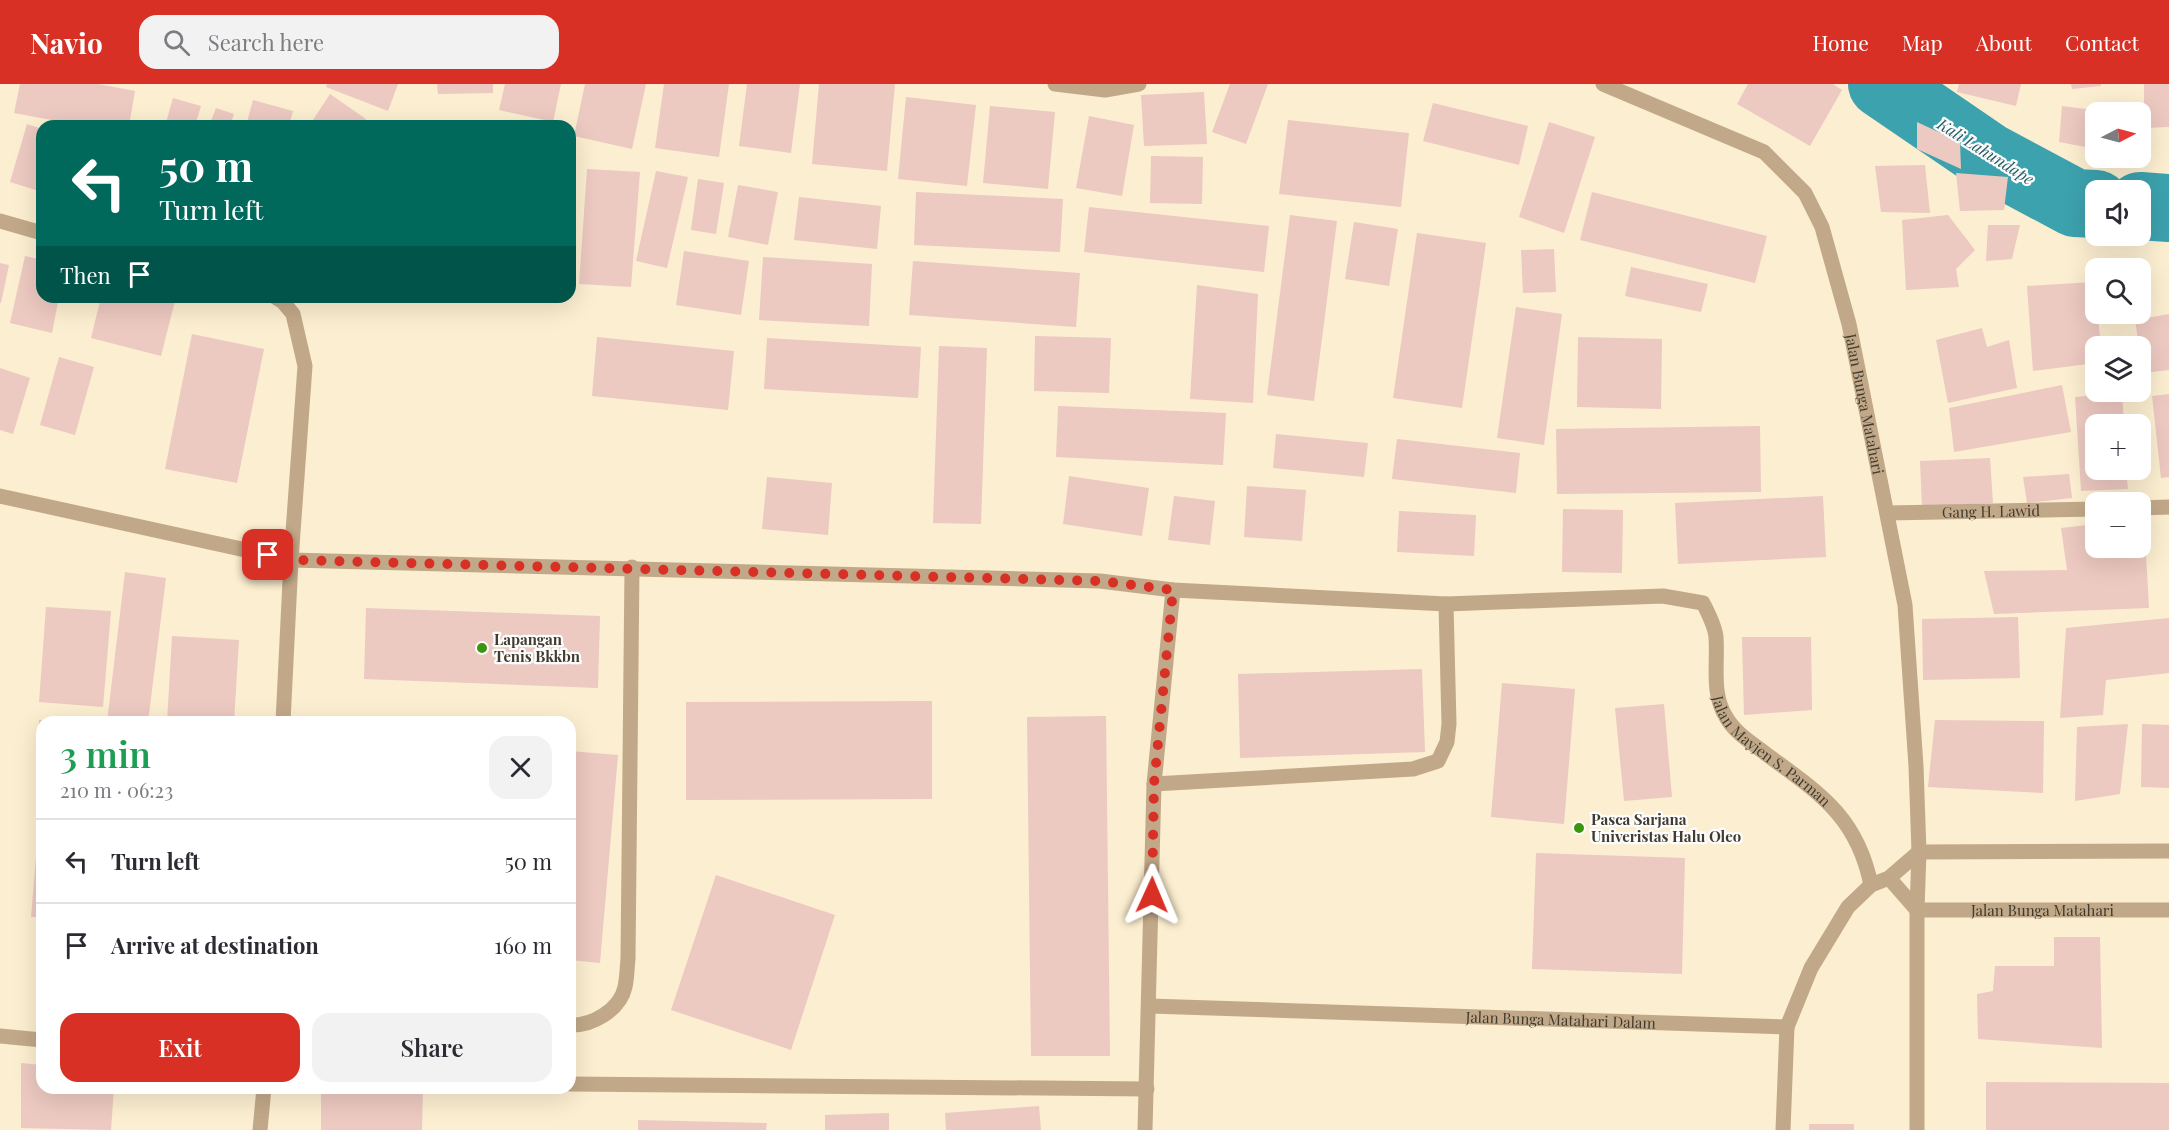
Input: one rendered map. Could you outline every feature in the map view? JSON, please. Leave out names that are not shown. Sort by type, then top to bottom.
[{"type":"street","points":[[1055,84],[1105,90],[1139,84]]},
{"type":"street","name":"Jalan Bunga Matahari","points":[[1603,84],[1764,152],[1805,194],[1822,227],[1838,282],[1905,605],[1919,852],[1917,1130]]},
{"type":"street","points":[[0,221],[36,231]]},
{"type":"street","points":[[283,716],[291,560],[305,366],[293,314],[284,303]]},
{"type":"street","points":[[0,496],[291,560],[632,567],[1100,581],[1173,590],[1446,604],[1449,724],[1447,742],[1438,761],[1413,769],[1154,784]]},
{"type":"street","points":[[2151,508],[2169,507]]},
{"type":"street","name":"Gang H. Lawid","points":[[1887,513],[2085,509]]},
{"type":"street","points":[[576,1024],[596,1020],[612,1009],[624,990],[628,959],[632,567]]},
{"type":"street","points":[[1145,1130],[1154,784],[1173,590]]},
{"type":"street","name":"Jalan Mayjen S. Parman","points":[[1446,604],[1663,596],[1703,603],[1716,634],[1718,702],[1726,718],[1740,734],[1812,788],[1835,809],[1855,836],[1865,858],[1870,885]]},
{"type":"street","points":[[1783,1130],[1786,1027],[1798,996],[1832,931],[1848,907],[1870,885],[1889,878],[1919,852],[2169,851]]},
{"type":"street","points":[[1889,878],[1917,910]]},
{"type":"street","name":"Jalan Bunga Matahari","points":[[1917,910],[2169,910]]},
{"type":"street","name":"Jalan Bunga Matahari Dalam","points":[[1150,1006],[1786,1027]]},
{"type":"street","points":[[0,1036],[36,1039]]},
{"type":"street","points":[[576,1084],[1147,1089]]},
{"type":"street","points":[[260,1130],[263,1094]]},
{"type":"building","points":[[20,84],[98,84],[135,91],[130,120],[52,120],[14,113]]},
{"type":"building","points":[[327,84],[398,84],[388,111],[326,87]]},
{"type":"building","points":[[437,84],[493,84],[493,93],[438,94]]},
{"type":"building","points":[[505,84],[561,84],[553,120],[499,110]]},
{"type":"building","points":[[585,84],[646,84],[632,149],[576,136]]},
{"type":"building","points":[[664,84],[729,84],[719,157],[655,148]]},
{"type":"building","points":[[747,84],[800,84],[791,153],[739,146]]},
{"type":"building","points":[[819,84],[895,84],[887,171],[812,164]]},
{"type":"building","points":[[1230,84],[1268,84],[1246,144],[1212,132]]},
{"type":"building","points":[[1748,84],[1833,84],[1842,90],[1810,146],[1737,104]]},
{"type":"building","points":[[1959,84],[2021,84],[2016,106],[1957,92]]},
{"type":"building","points":[[2071,84],[2101,84],[2101,86],[2072,89]]},
{"type":"building","points":[[2144,84],[2169,84],[2169,127],[2151,128],[2151,102],[2144,102]]},
{"type":"building","points":[[1204,92],[1207,144],[1144,146],[1141,95]]},
{"type":"building","points":[[330,94],[366,119],[365,120],[313,120]]},
{"type":"building","points":[[906,97],[976,105],[967,186],[898,179]]},
{"type":"building","points":[[173,98],[201,106],[197,120],[167,120]]},
{"type":"building","points":[[253,100],[293,111],[291,120],[248,120]]},
{"type":"building","points":[[1433,103],[1528,126],[1519,165],[1423,141]]},
{"type":"building","points":[[990,106],[1055,112],[1048,189],[983,183]]},
{"type":"building","points":[[2062,106],[2085,109],[2085,147],[2059,142]]},
{"type":"building","points":[[216,108],[234,114],[232,120],[211,120]]},
{"type":"building","points":[[1089,116],[1134,125],[1122,196],[1076,188]]},
{"type":"building","points":[[1288,120],[1409,133],[1401,207],[1279,194]]},
{"type":"building","points":[[1549,122],[1595,137],[1564,233],[1519,217]]},
{"type":"building","points":[[1917,122],[1960,142],[1961,169],[1917,149]]},
{"type":"building","points":[[27,124],[36,127],[36,190],[10,182]]},
{"type":"building","points":[[1151,156],[1203,157],[1202,204],[1150,203]]},
{"type":"building","points":[[1925,165],[1930,213],[1881,212],[1875,166]]},
{"type":"building","points":[[587,169],[640,172],[631,287],[579,284]]},
{"type":"building","points":[[656,171],[688,177],[667,268],[636,261]]},
{"type":"building","points":[[1956,173],[2008,177],[2004,210],[1960,211]]},
{"type":"building","points":[[698,179],[724,183],[716,234],[691,230]]},
{"type":"building","points":[[738,185],[778,192],[768,245],[728,237]]},
{"type":"building","points":[[916,192],[1063,199],[1060,252],[914,245]]},
{"type":"building","points":[[1592,192],[1767,236],[1755,283],[1580,240]]},
{"type":"building","points":[[799,197],[881,206],[877,249],[794,240]]},
{"type":"building","points":[[1089,207],[1269,226],[1264,272],[1084,252]]},
{"type":"building","points":[[1290,215],[1337,221],[1314,401],[1267,395]]},
{"type":"building","points":[[1948,215],[1975,250],[1956,269],[1959,287],[1906,290],[1902,220]]},
{"type":"building","points":[[1354,222],[1398,229],[1389,286],[1345,279]]},
{"type":"building","points":[[1988,225],[2020,225],[2012,259],[1986,261]]},
{"type":"building","points":[[1417,233],[1486,243],[1462,408],[1393,398]]},
{"type":"building","points":[[1554,249],[1556,292],[1523,293],[1521,250]]},
{"type":"building","points":[[684,251],[749,261],[741,315],[676,305]]},
{"type":"building","points":[[25,256],[36,259],[36,303],[58,303],[52,333],[10,323]]},
{"type":"building","points":[[763,257],[872,264],[869,326],[759,320]]},
{"type":"building","points":[[913,261],[1080,273],[1076,327],[909,315]]},
{"type":"building","points":[[0,263],[9,265],[1,303],[0,303]]},
{"type":"building","points":[[1631,267],[1708,284],[1701,312],[1625,296]]},
{"type":"building","points":[[2085,283],[2085,324],[2099,324],[2100,336],[2085,336],[2085,364],[2033,371],[2027,286]]},
{"type":"building","points":[[1197,285],[1258,294],[1253,403],[1190,399]]},
{"type":"building","points":[[100,303],[174,303],[161,356],[91,338]]},
{"type":"building","points":[[1516,307],[1562,314],[1544,445],[1497,438]]},
{"type":"building","points":[[2169,314],[2169,370],[2151,372],[2151,336],[2137,336],[2136,324],[2151,324],[2151,317]]},
{"type":"building","points":[[1982,328],[1987,347],[2009,340],[2017,388],[1948,403],[1936,340]]},
{"type":"building","points":[[192,334],[264,349],[237,483],[165,469]]},
{"type":"building","points":[[1035,336],[1111,338],[1109,393],[1034,391]]},
{"type":"building","points":[[597,337],[734,351],[728,410],[592,396]]},
{"type":"building","points":[[1578,337],[1662,339],[1661,409],[1577,407]]},
{"type":"building","points":[[767,338],[921,347],[918,398],[764,389]]},
{"type":"building","points":[[939,346],[987,348],[981,524],[933,523]]},
{"type":"building","points":[[59,357],[94,367],[75,435],[40,425]]},
{"type":"building","points":[[0,368],[30,378],[13,434],[0,430]]},
{"type":"building","points":[[2062,385],[2071,432],[1954,452],[1949,408]]},
{"type":"building","points":[[2169,394],[2169,477],[2161,478],[2152,396]]},
{"type":"building","points":[[2085,396],[2085,402],[2123,402],[2123,414],[2085,414],[2085,480],[2127,480],[2128,489],[2081,491],[2075,397]]},
{"type":"building","points":[[1058,406],[1226,413],[1223,465],[1056,457]]},
{"type":"building","points":[[1760,426],[1761,492],[1557,494],[1556,429]]},
{"type":"building","points":[[1276,434],[1368,443],[1364,477],[1273,468]]},
{"type":"building","points":[[1397,439],[1520,453],[1516,493],[1392,479]]},
{"type":"building","points":[[1990,458],[1993,503],[1922,507],[1920,461]]},
{"type":"building","points":[[2069,474],[2072,498],[2027,503],[2023,477]]},
{"type":"building","points":[[1069,476],[1149,488],[1142,536],[1063,524]]},
{"type":"building","points":[[767,477],[832,483],[828,535],[762,529]]},
{"type":"building","points":[[1247,486],[1306,490],[1302,541],[1244,537]]},
{"type":"building","points":[[1174,496],[1215,501],[1210,545],[1168,540]]},
{"type":"building","points":[[1823,496],[1826,557],[1678,564],[1675,503]]},
{"type":"building","points":[[1563,509],[1623,510],[1622,573],[1562,572]]},
{"type":"building","points":[[1399,511],[1476,515],[1474,556],[1397,552]]},
{"type":"building","points":[[2085,525],[2085,558],[2146,558],[2149,608],[1994,614],[1984,571],[2067,570],[2061,528]]},
{"type":"building","points":[[125,572],[166,578],[149,716],[108,716]]},
{"type":"building","points":[[46,607],[111,611],[103,707],[39,702]]},
{"type":"building","name":"Lapangan Tenis Bkkbn","points":[[366,608],[600,616],[598,688],[364,679]]},
{"type":"building","points":[[2018,617],[2020,678],[1923,680],[1922,619]]},
{"type":"building","points":[[2169,618],[2169,673],[2106,680],[2103,715],[2060,718],[2066,628]]},
{"type":"building","points":[[172,636],[239,640],[234,716],[167,716]]},
{"type":"building","points":[[1742,637],[1811,637],[1812,710],[1744,715]]},
{"type":"building","points":[[1422,669],[1425,752],[1240,758],[1238,674]]},
{"type":"building","points":[[1502,683],[1575,689],[1564,824],[1491,817]]},
{"type":"building","points":[[932,701],[932,799],[686,800],[686,702]]},
{"type":"building","points":[[1664,704],[1672,797],[1624,801],[1615,708]]},
{"type":"building","points":[[1106,716],[1110,1056],[1031,1056],[1027,717]]},
{"type":"building","points":[[1935,720],[2044,721],[2043,793],[1928,787]]},
{"type":"building","points":[[2128,724],[2120,794],[2075,801],[2077,727]]},
{"type":"building","points":[[2142,724],[2169,725],[2169,788],[2141,787]]},
{"type":"building","points":[[576,752],[618,755],[600,963],[576,961]]},
{"type":"building","points":[[1536,853],[1685,858],[1682,974],[1532,969]]},
{"type":"building","points":[[36,857],[36,917],[31,917]]},
{"type":"building","points":[[716,875],[835,915],[791,1050],[671,1010]]},
{"type":"building","points":[[2054,937],[2100,937],[2102,1048],[1978,1039],[1977,994],[1993,991],[1995,966],[2054,966]]},
{"type":"building","points":[[21,1063],[36,1064],[36,1094],[114,1094],[111,1130],[21,1128]]},
{"type":"building","points":[[1986,1082],[2169,1083],[2169,1130],[1986,1130]]},
{"type":"building","points":[[321,1094],[423,1094],[422,1130],[321,1130]]},
{"type":"building","points":[[1039,1106],[1041,1130],[946,1130],[945,1113]]},
{"type":"building","points":[[889,1113],[889,1130],[825,1130],[825,1115]]},
{"type":"building","points":[[638,1120],[767,1123],[766,1130],[638,1130]]},
{"type":"building","points":[[1809,1124],[1854,1124],[1854,1130],[1809,1130]]},
{"type":"waterway","name":"Kali Lahundape","points":[[1882,84],[1989,157],[2075,203],[2085,203]]},
{"type":"waterway","name":"Kali Lahundape","points":[[2151,207],[2169,208]]},
{"type":"place","name":"Lapangan Tenis Bkkbn","points":[[482,648]]},
{"type":"place","name":"Pasca Sarjana Univeristas Halu Oleo","points":[[1579,828]]},
{"type":"route","points":[[268,555],[291,560],[632,567],[1100,581],[1173,590],[1154,784],[1152,895]]}]
